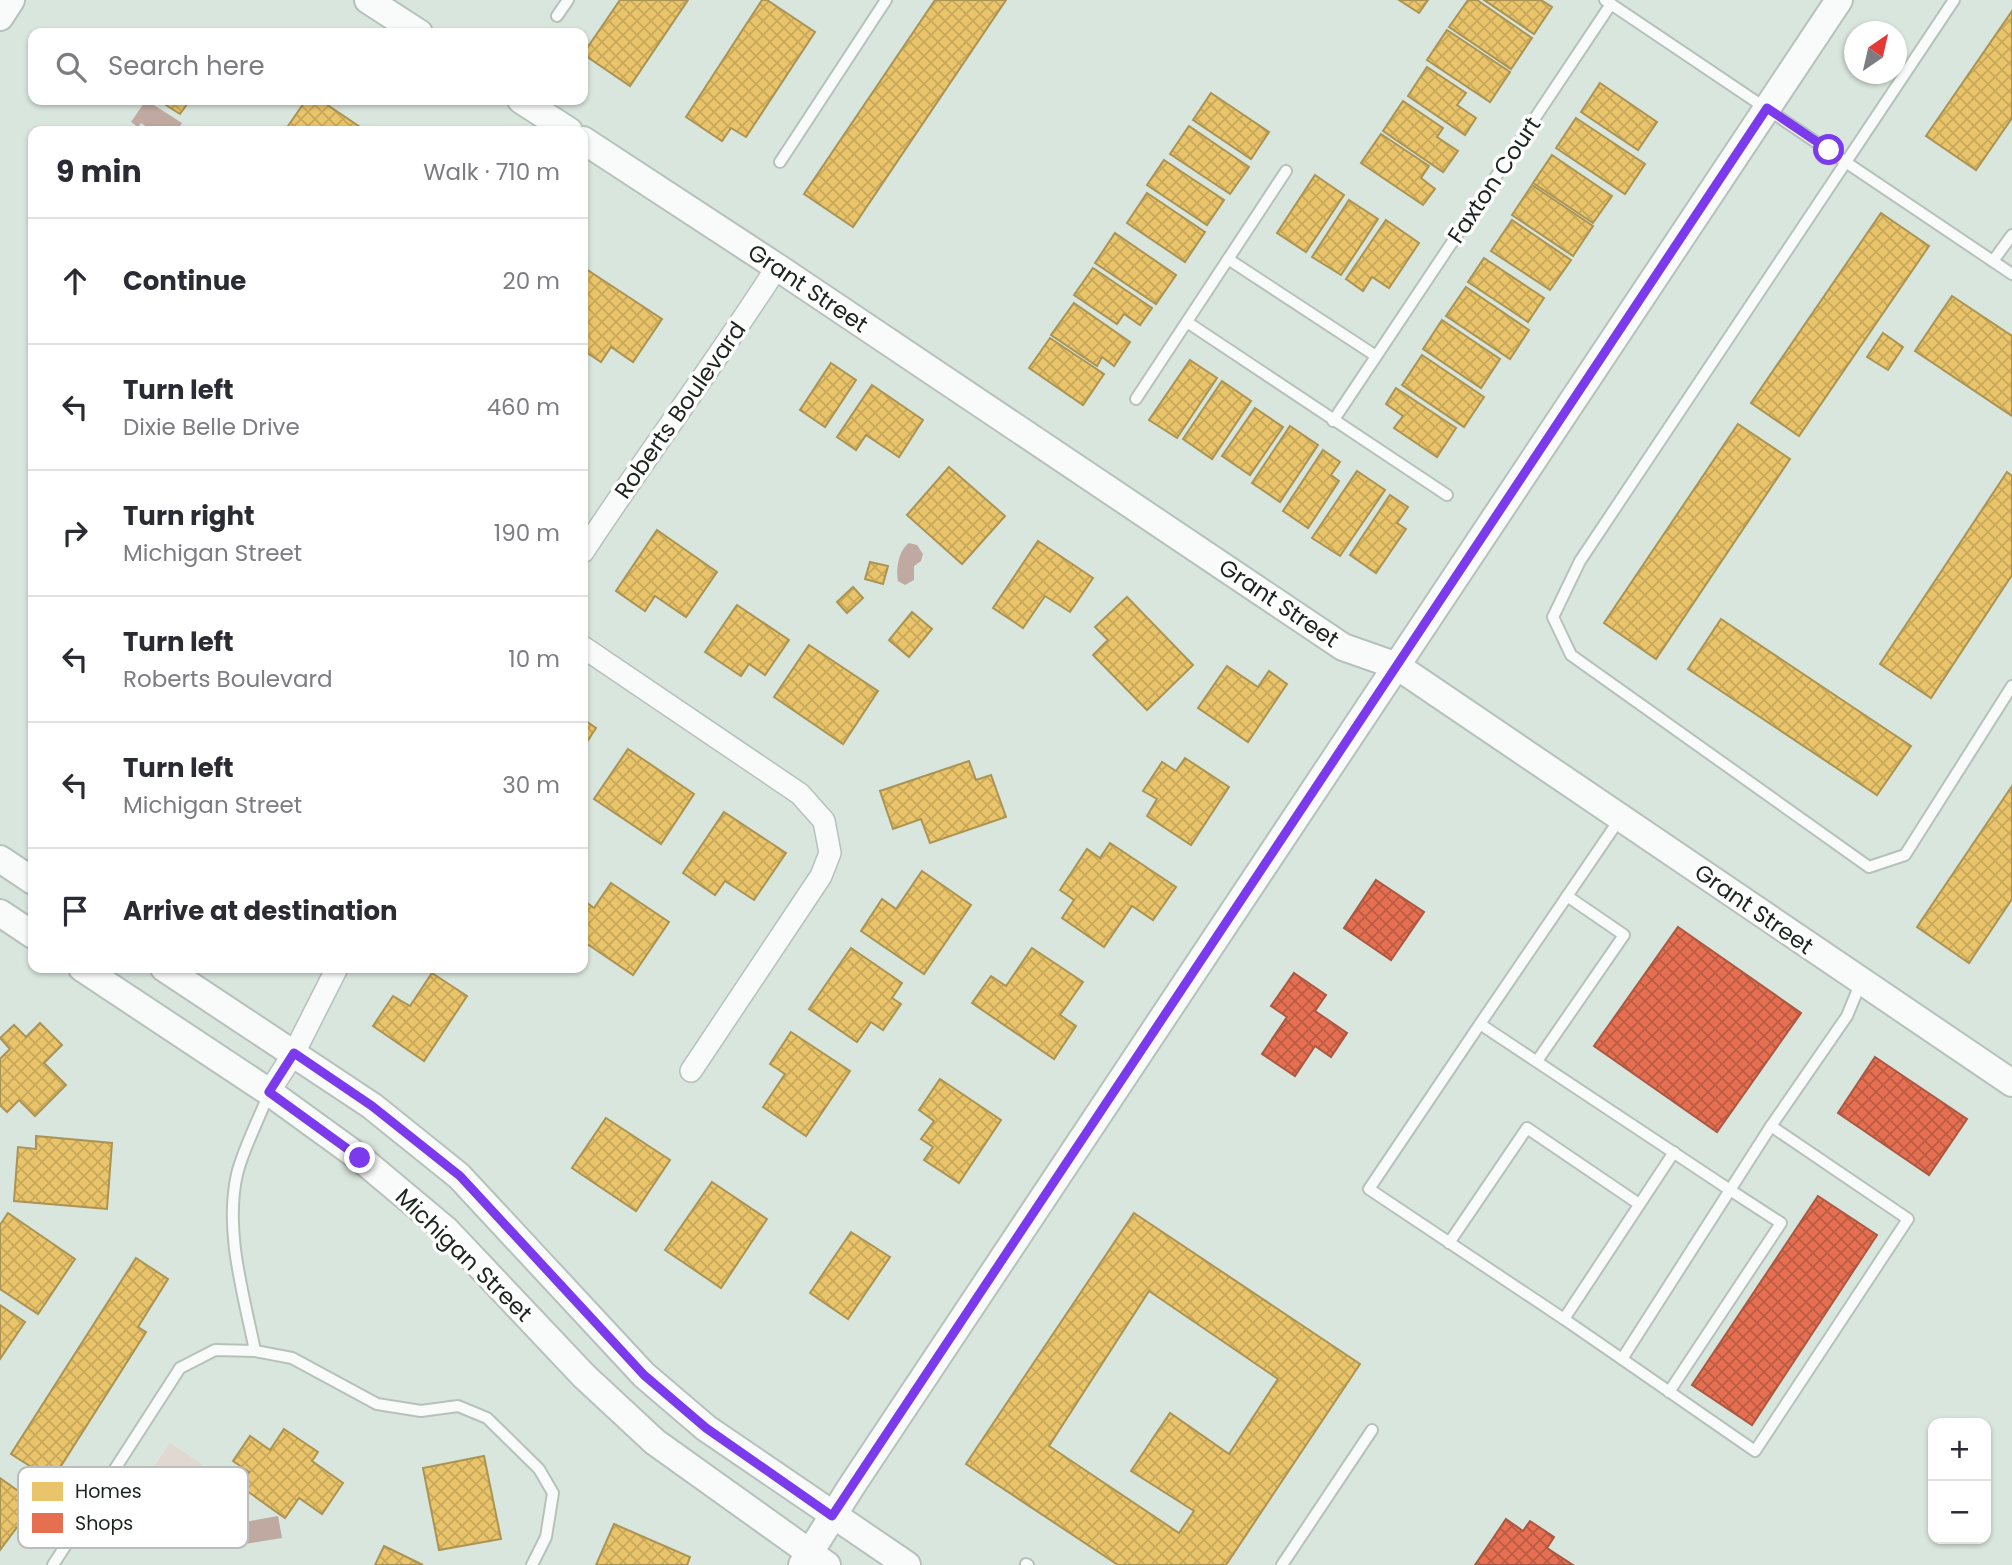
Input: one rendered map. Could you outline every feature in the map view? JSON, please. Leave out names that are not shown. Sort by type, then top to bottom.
[{"type":"street","points":[[0,17],[12,0]]},
{"type":"street","points":[[368,0],[411,28]]},
{"type":"street","points":[[813,1561],[832,1516],[1839,0]]},
{"type":"street","points":[[529,105],[561,126]]},
{"type":"street","name":"Grant Street","points":[[588,143],[1343,647],[1397,666],[2012,1083]]},
{"type":"street","name":"Roberts Boulevard","points":[[588,544],[625,487],[724,350],[777,267]]},
{"type":"street","points":[[588,650],[800,794],[824,821],[831,853],[821,876],[691,1071]]},
{"type":"street","points":[[0,859],[28,878]]},
{"type":"street","points":[[0,913],[28,932]]},
{"type":"street","name":"Michigan Street","points":[[90,973],[269,1092],[360,1158],[446,1230],[584,1376],[655,1442],[813,1561]]},
{"type":"street","name":"Michigan Street","points":[[172,973],[372,1106],[460,1176],[644,1375],[706,1428],[907,1565]]},
{"type":"street","points":[[269,1092],[294,1053],[334,973]]},
{"type":"lane","points":[[558,16],[568,0]]},
{"type":"lane","points":[[780,162],[886,0]]},
{"type":"lane","points":[[1954,0],[1580,561],[1552,617],[1572,656],[1869,867],[1905,855],[2012,686]]},
{"type":"lane","points":[[1608,2],[2012,274]]},
{"type":"lane","name":"Faxton Court","points":[[1333,421],[1608,2]]},
{"type":"lane","points":[[1136,399],[1286,171]]},
{"type":"lane","points":[[1993,261],[2012,234]]},
{"type":"lane","points":[[1228,259],[1376,356]]},
{"type":"lane","points":[[1187,321],[1447,495]]},
{"type":"lane","points":[[1621,817],[1369,1189],[1755,1451],[1908,1219],[1772,1126]]},
{"type":"lane","points":[[1537,1062],[1624,936],[1567,896]]},
{"type":"lane","points":[[1622,1359],[1730,1190],[1847,1016],[1861,982]]},
{"type":"lane","points":[[1480,1024],[1781,1223],[1670,1392]]},
{"type":"lane","points":[[255,1351],[232,1214],[237,1173],[269,1092]]},
{"type":"lane","points":[[1450,1243],[1527,1128],[1639,1204]]},
{"type":"lane","points":[[1564,1319],[1674,1152]]},
{"type":"lane","points":[[116,1467],[180,1368],[215,1350],[255,1351],[292,1358],[377,1404],[421,1411],[458,1406],[487,1418],[539,1469],[553,1493],[546,1537],[532,1565]]},
{"type":"lane","points":[[1282,1565],[1372,1430]]},
{"type":"lane","points":[[53,1565],[64,1548]]},
{"type":"shaded area","points":[[143,105],[154,105],[182,123],[180,126],[146,126],[141,123],[137,126],[131,122]]},
{"type":"shaded area","points":[[909,543],[917,545],[923,554],[921,561],[914,566],[914,580],[905,585],[898,581],[898,566],[900,555]]},
{"type":"shaded area","points":[[170,1443],[203,1465],[202,1467],[154,1467]]},
{"type":"shaded area","points":[[278,1516],[282,1538],[248,1543],[248,1521]]},
{"type":"building: Homes","points":[[620,0],[688,0],[630,86],[588,57],[588,47]]},
{"type":"building: Homes","points":[[762,0],[767,0],[815,32],[746,137],[731,128],[722,141],[686,117]]},
{"type":"building: Homes","points":[[935,0],[1006,0],[853,227],[804,194]]},
{"type":"building: Homes","points":[[1399,0],[1428,0],[1419,13]]},
{"type":"building: Homes","points":[[1468,0],[1477,0],[1532,38],[1511,69],[1449,27]]},
{"type":"building: Homes","points":[[1484,0],[1541,0],[1552,7],[1534,34]]},
{"type":"building: Homes","points":[[2012,11],[2012,118],[1976,170],[1926,136]]},
{"type":"building: Homes","points":[[1447,30],[1510,72],[1490,102],[1427,60]]},
{"type":"building: Homes","points":[[1427,67],[1466,93],[1457,105],[1476,118],[1465,135],[1408,96]]},
{"type":"building: Homes","points":[[1600,83],[1657,122],[1638,150],[1581,112]]},
{"type":"building: Homes","points":[[1211,93],[1269,132],[1251,159],[1193,120]]},
{"type":"building: Homes","points":[[1403,101],[1443,128],[1437,137],[1458,151],[1443,172],[1383,131]]},
{"type":"building: Homes","points":[[166,105],[186,105],[180,114]]},
{"type":"building: Homes","points":[[303,105],[327,105],[359,126],[288,126]]},
{"type":"building: Homes","points":[[1576,118],[1645,164],[1625,194],[1556,148]]},
{"type":"building: Homes","points":[[1189,126],[1249,167],[1230,194],[1170,154]]},
{"type":"building: Homes","points":[[1381,134],[1429,166],[1421,178],[1435,189],[1423,205],[1361,163]]},
{"type":"building: Homes","points":[[1552,155],[1612,196],[1593,223],[1533,183]]},
{"type":"building: Homes","points":[[1164,160],[1224,200],[1207,225],[1147,185]]},
{"type":"building: Homes","points":[[1315,175],[1344,195],[1306,252],[1277,233]]},
{"type":"building: Homes","points":[[1532,185],[1593,226],[1573,256],[1512,215]]},
{"type":"building: Homes","points":[[1147,193],[1205,232],[1185,262],[1127,223]]},
{"type":"building: Homes","points":[[1349,200],[1378,219],[1341,275],[1312,257]]},
{"type":"building: Homes","points":[[1881,213],[1929,246],[1799,436],[1751,403]]},
{"type":"building: Homes","points":[[1386,220],[1419,243],[1389,288],[1372,277],[1363,291],[1346,279]]},
{"type":"building: Homes","points":[[1512,220],[1571,260],[1550,290],[1491,251]]},
{"type":"building: Homes","points":[[1115,233],[1176,275],[1156,304],[1095,263]]},
{"type":"building: Homes","points":[[1484,258],[1544,298],[1528,322],[1468,282]]},
{"type":"building: Homes","points":[[1093,268],[1152,308],[1140,325],[1124,314],[1117,324],[1074,295]]},
{"type":"building: Homes","points":[[588,270],[662,319],[633,362],[611,347],[601,362],[588,353]]},
{"type":"building: Homes","points":[[1466,287],[1529,330],[1510,359],[1446,316]]},
{"type":"building: Homes","points":[[1952,296],[2012,336],[2012,416],[1915,351]]},
{"type":"building: Homes","points":[[1074,303],[1130,342],[1114,366],[1102,357],[1097,366],[1051,335]]},
{"type":"building: Homes","points":[[1442,320],[1500,359],[1481,388],[1423,349]]},
{"type":"building: Homes","points":[[1883,333],[1903,347],[1888,370],[1867,357]]},
{"type":"building: Homes","points":[[1050,338],[1104,374],[1083,405],[1029,368]]},
{"type":"building: Homes","points":[[1422,355],[1484,397],[1464,427],[1402,385]]},
{"type":"building: Homes","points":[[1190,360],[1217,378],[1177,438],[1149,420]]},
{"type":"building: Homes","points":[[831,363],[856,380],[825,427],[800,410]]},
{"type":"building: Homes","points":[[1222,381],[1251,401],[1212,459],[1183,439]]},
{"type":"building: Homes","points":[[872,385],[923,420],[899,457],[866,435],[856,450],[837,437]]},
{"type":"building: Homes","points":[[1396,388],[1456,428],[1437,457],[1394,428],[1403,416],[1386,404]]},
{"type":"building: Homes","points":[[1255,408],[1283,427],[1250,475],[1222,456]]},
{"type":"building: Homes","points":[[1738,424],[1790,459],[1656,659],[1604,623]]},
{"type":"building: Homes","points":[[1290,426],[1318,445],[1280,502],[1252,483]]},
{"type":"building: Homes","points":[[1323,450],[1340,462],[1331,475],[1339,481],[1308,528],[1283,511]]},
{"type":"building: Homes","points":[[949,467],[1005,516],[962,564],[907,515]]},
{"type":"building: Homes","points":[[1357,471],[1385,490],[1340,556],[1312,538]]},
{"type":"building: Homes","points":[[2007,472],[2012,476],[2012,575],[1931,698],[1880,664]]},
{"type":"building: Homes","points":[[1390,495],[1408,507],[1397,523],[1406,529],[1376,573],[1350,555]]},
{"type":"building: Homes","points":[[657,530],[717,572],[686,617],[655,596],[645,611],[616,591]]},
{"type":"building: Homes","points":[[1038,541],[1093,578],[1070,612],[1045,596],[1023,628],[993,608]]},
{"type":"building: Homes","points":[[870,562],[888,566],[883,584],[865,579]]},
{"type":"building: Homes","points":[[853,587],[863,598],[847,613],[837,602]]},
{"type":"building: Homes","points":[[1127,597],[1193,665],[1147,710],[1093,655],[1108,640],[1095,627]]},
{"type":"building: Homes","points":[[737,605],[789,640],[765,675],[749,664],[741,676],[705,652]]},
{"type":"building: Homes","points":[[912,612],[932,629],[909,657],[889,640]]},
{"type":"building: Homes","points":[[1721,619],[1911,746],[1877,795],[1688,669]]},
{"type":"building: Homes","points":[[809,645],[878,691],[843,744],[774,697]]},
{"type":"building: Homes","points":[[1227,666],[1258,687],[1269,671],[1287,684],[1248,742],[1198,708]]},
{"type":"building: Homes","points":[[588,722],[596,728],[588,740]]},
{"type":"building: Homes","points":[[628,749],[694,794],[661,844],[594,799]]},
{"type":"building: Homes","points":[[1185,758],[1229,787],[1191,845],[1147,816],[1157,799],[1143,791],[1162,762],[1176,771]]},
{"type":"building: Homes","points":[[969,761],[976,780],[991,775],[1006,817],[930,843],[921,819],[893,829],[880,791]]},
{"type":"building: Homes","points":[[2012,786],[2012,899],[1969,963],[1917,927]]},
{"type":"building: Homes","points":[[724,812],[786,853],[754,900],[725,881],[715,895],[683,873]]},
{"type":"building: Homes","points":[[1110,843],[1176,887],[1153,920],[1132,906],[1104,947],[1062,918],[1074,900],[1060,890],[1087,849],[1100,858]]},
{"type":"building: Homes","points":[[922,871],[971,905],[924,974],[861,931],[882,899],[896,909]]},
{"type":"building: Homes","points":[[611,883],[669,922],[633,975],[588,944],[588,904],[594,908]]},
{"type":"building: Homes","points":[[851,948],[902,983],[892,998],[901,1004],[883,1030],[871,1022],[857,1042],[809,1009]]},
{"type":"building: Homes","points":[[1032,948],[1083,982],[1060,1015],[1076,1026],[1054,1059],[972,1003],[991,976],[1006,986]]},
{"type":"building: Homes","points":[[432,973],[467,996],[424,1061],[373,1026],[393,996],[410,1006]]},
{"type":"building: Homes","points":[[40,1023],[62,1045],[44,1063],[66,1085],[35,1116],[19,1100],[7,1112],[0,1105],[0,1059],[10,1049],[0,1038],[14,1025],[26,1037]]},
{"type":"building: Homes","points":[[791,1032],[850,1071],[806,1136],[763,1107],[785,1074],[770,1064]]},
{"type":"building: Homes","points":[[940,1079],[1001,1120],[959,1183],[924,1160],[933,1147],[921,1139],[934,1121],[919,1110]]},
{"type":"building: Homes","points":[[606,1118],[670,1160],[636,1211],[572,1168]]},
{"type":"building: Homes","points":[[36,1136],[112,1143],[107,1209],[14,1201],[18,1147],[36,1149]]},
{"type":"building: Homes","points":[[712,1182],[767,1219],[721,1288],[665,1250]]},
{"type":"building: Homes","points":[[8,1213],[75,1259],[38,1314],[0,1289],[0,1225]]},
{"type":"building: Homes","points":[[1134,1213],[1360,1364],[1226,1565],[1118,1565],[966,1464]],"holes":[[[1149,1291],[1278,1379],[1229,1454],[1170,1413],[1131,1471],[1194,1511],[1179,1533],[1049,1446]]]},
{"type":"building: Homes","points":[[851,1232],[890,1257],[848,1319],[810,1293]]},
{"type":"building: Homes","points":[[136,1258],[168,1279],[138,1327],[146,1332],[60,1467],[32,1467],[11,1454]]},
{"type":"building: Homes","points":[[0,1305],[25,1322],[0,1359]]},
{"type":"building: Homes","points":[[284,1429],[318,1452],[312,1461],[343,1483],[322,1514],[299,1498],[285,1518],[248,1492],[248,1467],[242,1467],[233,1461],[250,1436],[270,1450]]},
{"type":"building: Homes","points":[[484,1456],[501,1539],[439,1550],[423,1468]]},
{"type":"building: Homes","points":[[0,1478],[18,1491],[18,1526],[0,1550]]},
{"type":"building: Homes","points":[[614,1524],[690,1557],[687,1565],[596,1565]]},
{"type":"building: Homes","points":[[384,1546],[423,1565],[375,1565]]},
{"type":"building: Shops","points":[[1376,880],[1424,912],[1391,960],[1344,928]]},
{"type":"building: Shops","points":[[1678,927],[1801,1013],[1717,1132],[1594,1046]]},
{"type":"building: Shops","points":[[1294,973],[1326,995],[1315,1011],[1347,1033],[1331,1057],[1315,1046],[1295,1076],[1262,1054],[1287,1017],[1271,1006]]},
{"type":"building: Shops","points":[[1875,1057],[1967,1119],[1929,1175],[1838,1113]]},
{"type":"building: Shops","points":[[1818,1196],[1877,1235],[1752,1425],[1692,1385]]},
{"type":"building: Shops","points":[[1506,1519],[1523,1531],[1530,1521],[1554,1537],[1547,1548],[1573,1565],[1475,1565]]},
{"type":"route","points":[[360,1158],[269,1092],[294,1053],[372,1106],[460,1176],[644,1375],[706,1428],[832,1516],[1767,108],[1829,150]]}]
